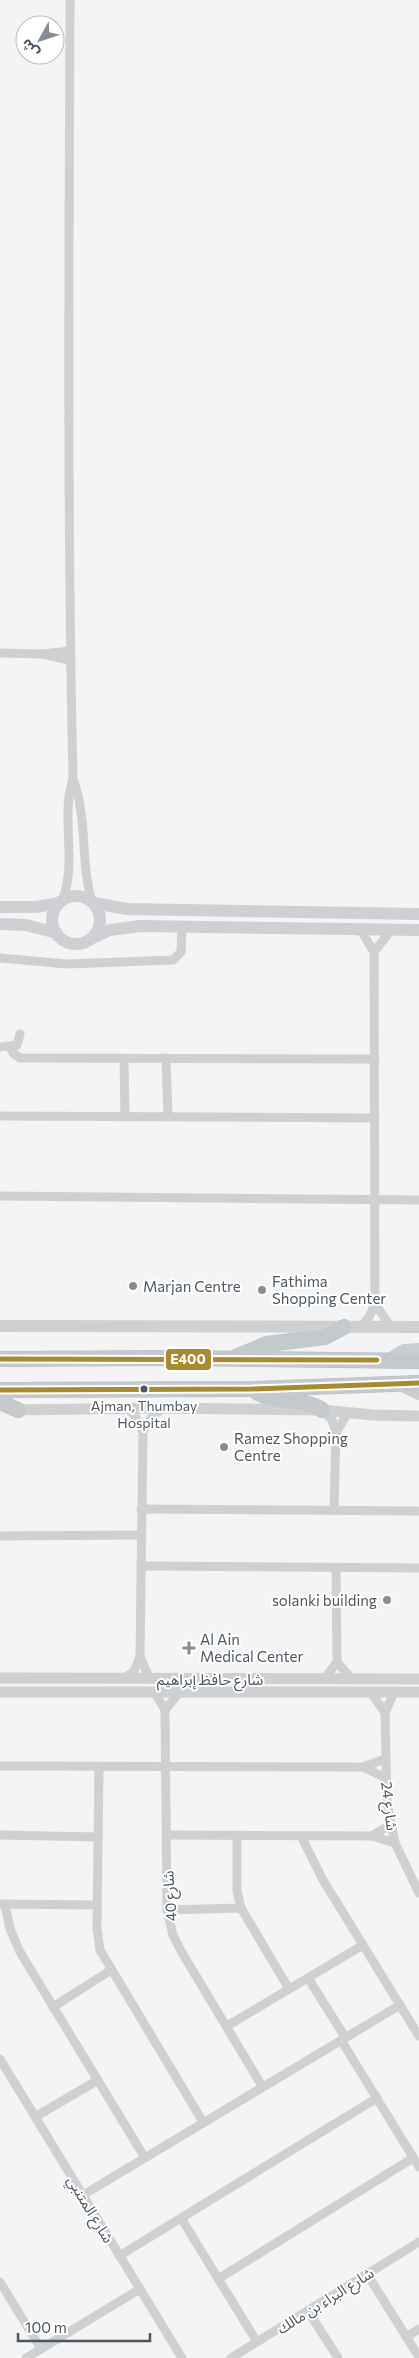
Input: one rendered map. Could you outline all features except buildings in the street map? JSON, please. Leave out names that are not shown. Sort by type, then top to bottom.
[{"type":"highway","points":[[234,1358],[267,1344],[318,1338],[344,1327]]},
{"type":"highway","points":[[0,1359],[234,1358],[419,1360]]},
{"type":"highway","points":[[0,1390],[252,1389],[419,1383]]},
{"type":"highway","points":[[252,1389],[267,1397],[303,1401],[322,1410]]},
{"type":"highway","points":[[0,1402],[18,1410]]},
{"type":"main road","points":[[0,907],[36,907],[61,902],[69,897],[80,896],[93,903],[127,909],[419,914]]},
{"type":"main road","points":[[61,902],[53,918],[57,933],[65,941],[76,944],[110,930],[130,926],[419,930]]},
{"type":"main road","points":[[92,938],[98,930],[100,919],[93,903]]},
{"type":"main road","points":[[0,924],[26,925],[57,933]]},
{"type":"main road","points":[[0,1326],[419,1327]]},
{"type":"main road","points":[[389,1360],[404,1351],[419,1350]]},
{"type":"main road","points":[[397,1383],[419,1393]]},
{"type":"street","points":[[61,902],[69,876],[68,802],[73,779],[69,188],[70,0]]},
{"type":"street","points":[[0,653],[71,656]]},
{"type":"street","points":[[73,779],[79,799],[85,868],[93,903]]},
{"type":"street","points":[[0,958],[67,964],[173,960],[181,952],[182,926]]},
{"type":"street","points":[[360,929],[374,952],[375,1059],[375,1304],[369,1316],[360,1327]]},
{"type":"street","points":[[374,952],[391,930]]},
{"type":"street","points":[[0,1047],[10,1047],[19,1042],[20,1034]]},
{"type":"street","points":[[10,1047],[13,1053],[20,1058],[375,1059]]},
{"type":"street","points":[[166,1058],[168,1117]]},
{"type":"street","points":[[124,1059],[125,1117]]},
{"type":"street","points":[[0,1116],[375,1118]]},
{"type":"street","points":[[0,1196],[419,1200]]},
{"type":"street","points":[[375,1304],[391,1327]]},
{"type":"street","points":[[124,1679],[134,1671],[140,1657],[143,1432],[138,1421],[127,1408]]},
{"type":"street","points":[[143,1432],[151,1418],[163,1408]]},
{"type":"street","points":[[0,1409],[163,1408],[322,1410],[419,1416]]},
{"type":"street","points":[[322,1410],[332,1420],[336,1432],[334,1510]]},
{"type":"street","points":[[336,1432],[348,1413]]},
{"type":"street","points":[[141,1509],[419,1511]]},
{"type":"street","points":[[0,1536],[141,1535]]},
{"type":"street","points":[[141,1566],[419,1568]]},
{"type":"street","points":[[324,1679],[337,1662],[336,1568]]},
{"type":"street","points":[[140,1657],[150,1679]]},
{"type":"street","points":[[337,1662],[351,1678]]},
{"type":"street","name":"شارع حافظ إبراهيم","points":[[0,1678],[419,1678]]},
{"type":"street","name":"شارع حافظ إبراهيم","points":[[0,1692],[419,1692]]},
{"type":"street","points":[[371,1692],[385,1713]]},
{"type":"street","name":"شارع 24","points":[[394,1692],[385,1713],[385,1760],[391,1824],[395,1843],[419,1893]]},
{"type":"street","name":"شارع 40","points":[[155,1693],[165,1710],[167,1910],[176,1943],[262,2086]]},
{"type":"street","points":[[165,1710],[179,1693]]},
{"type":"street","points":[[0,1766],[167,1768],[363,1767],[385,1760]]},
{"type":"street","points":[[99,1767],[97,1939],[100,1950],[110,1970],[203,2122]]},
{"type":"street","points":[[363,1767],[386,1778]]},
{"type":"street","points":[[372,1836],[391,1824]]},
{"type":"street","points":[[0,1835],[98,1837]]},
{"type":"street","points":[[167,1835],[372,1836],[395,1843]]},
{"type":"street","points":[[237,1836],[237,1891],[240,1908],[289,1989]]},
{"type":"street","points":[[301,1836],[315,1867],[419,2036]]},
{"type":"street","points":[[97,1905],[2,1904],[14,1941],[145,2158]]},
{"type":"street","points":[[167,1910],[240,1908]]},
{"type":"street","points":[[227,2026],[363,1945]]},
{"type":"street","points":[[53,2006],[110,1970]]},
{"type":"street","points":[[308,1978],[419,2167]]},
{"type":"street","points":[[83,2195],[400,2005]]},
{"type":"street","name":"شارع المتنبي","points":[[0,2059],[182,2358]]},
{"type":"street","points":[[35,2116],[98,2080]]},
{"type":"street","points":[[120,2256],[377,2098]]},
{"type":"street","points":[[218,2279],[413,2158]]},
{"type":"street","points":[[181,2218],[257,2342]]},
{"type":"street","name":"شارع البراء بن مالك","points":[[233,2357],[419,2242]]},
{"type":"street","points":[[367,2274],[419,2357]]},
{"type":"street","points":[[0,2282],[41,2349]]},
{"type":"street","points":[[26,2358],[140,2289]]},
{"type":"street","points":[[308,2311],[338,2358]]},
{"type":"street","points":[[406,2337],[419,2329]]},
{"type":"transit line","name":"E400","points":[[0,1359],[377,1360]]},
{"type":"transit line","name":"E400","points":[[0,1390],[252,1389],[419,1383]]},
{"type":"place","name":"Marjan Centre","points":[[133,1286]]},
{"type":"place","name":"Fathima Shopping Center","points":[[262,1290]]},
{"type":"place","name":"Ajman, Thumbay Hospital","points":[[144,1389]]},
{"type":"place","name":"Ramez Shopping Centre","points":[[224,1447]]},
{"type":"place","name":"solanki building","points":[[387,1600]]},
{"type":"place","name":"Al Ain Medical Center","points":[[189,1648]]}]
